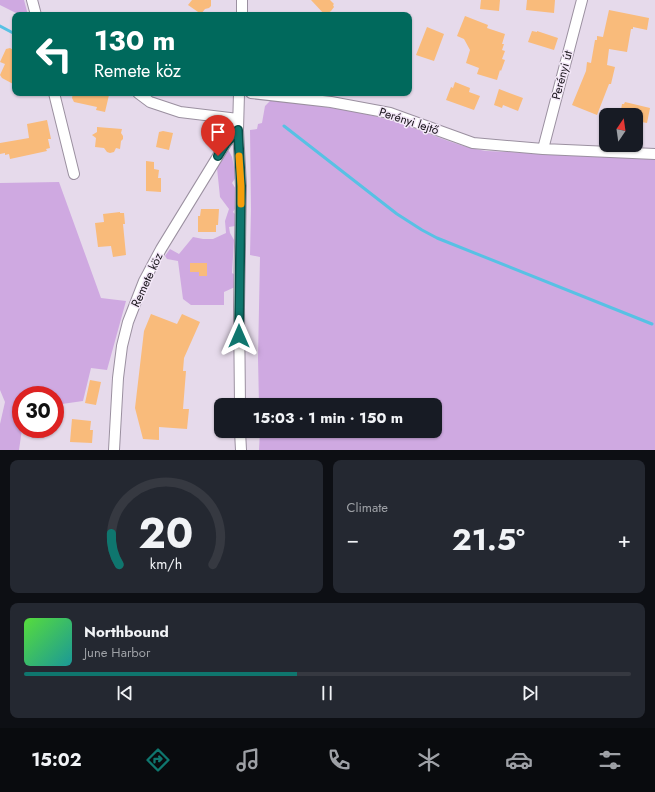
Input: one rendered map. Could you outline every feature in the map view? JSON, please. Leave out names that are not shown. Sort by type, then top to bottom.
[{"type":"street","points":[[32,0],[35,12]]},
{"type":"street","points":[[242,0],[242,12]]},
{"type":"street","name":"Perényi út","points":[[543,149],[582,0]]},
{"type":"street","points":[[55,96],[74,174]]},
{"type":"street","points":[[142,96],[150,102],[180,112],[238,119]]},
{"type":"street","points":[[239,96],[238,130],[241,186],[239,307],[240,398]]},
{"type":"street","name":"Perényi lejtő","points":[[277,96],[330,102],[390,113],[473,143],[543,149],[655,154]]},
{"type":"street","name":"Remete köz","points":[[114,450],[116,405],[122,346],[128,322],[137,298],[164,244],[226,143],[238,130]]},
{"type":"street","points":[[240,438],[241,450]]},
{"type":"shaded area","points":[[0,0],[24,0],[27,12],[14,12],[0,5]]},
{"type":"shaded area","points":[[272,99],[366,114],[407,126],[463,146],[486,151],[655,158],[655,450],[259,450],[260,438],[442,438],[442,398],[259,398],[260,257],[250,255],[250,130],[257,129],[258,124],[262,123],[265,106]]},
{"type":"shaded area","points":[[226,149],[232,157],[236,177],[232,183],[236,189],[236,207],[233,212],[236,215],[235,226],[229,227],[230,233],[234,240],[232,273],[235,275],[235,287],[224,292],[224,305],[191,305],[183,299],[178,261],[167,259],[165,256],[170,249],[179,254],[193,237],[213,239],[226,233],[225,221],[229,209],[220,197],[217,168],[220,156]]},
{"type":"shaded area","points":[[59,182],[101,298],[126,301],[107,370],[91,368],[83,401],[64,404],[64,386],[12,386],[12,438],[21,438],[19,450],[0,450],[0,424],[5,402],[0,390],[0,183]]},
{"type":"building","points":[[192,0],[211,0],[211,6],[203,12],[198,12],[188,5]]},
{"type":"building","points":[[311,0],[330,0],[334,4],[331,11],[322,12]]},
{"type":"building","points":[[481,0],[500,0],[499,11],[480,9]]},
{"type":"building","points":[[527,0],[555,0],[554,13],[526,10]]},
{"type":"building","points":[[609,10],[649,18],[647,30],[633,27],[633,29],[631,29],[627,52],[609,49],[607,65],[615,67],[611,84],[609,84],[597,115],[572,105],[586,71],[587,62],[591,63],[595,40],[597,40],[597,36],[603,37]]},
{"type":"building","points":[[465,16],[488,25],[487,28],[505,34],[502,50],[505,51],[502,59],[505,60],[497,80],[477,74],[479,68],[466,63],[470,50],[464,39],[457,36]]},
{"type":"building","points":[[427,27],[444,34],[434,61],[416,55]]},
{"type":"building","points":[[532,31],[537,31],[558,38],[554,50],[528,42]]},
{"type":"building","points":[[6,49],[12,49],[12,83],[2,78],[0,75],[5,64],[0,62]]},
{"type":"building","points":[[455,82],[470,88],[469,92],[480,96],[474,110],[446,100],[451,87],[453,88]]},
{"type":"building","points":[[499,89],[523,98],[518,111],[503,105],[502,108],[494,105]]},
{"type":"building","points":[[72,96],[109,96],[105,112],[96,110],[97,107],[74,102]]},
{"type":"building","points":[[625,102],[650,108],[647,123],[643,122],[643,108],[621,108],[622,104]]},
{"type":"building","points":[[47,120],[51,139],[48,139],[50,148],[46,149],[47,151],[10,159],[9,154],[0,154],[0,143],[29,138],[27,124]]},
{"type":"building","points":[[97,127],[122,129],[121,133],[123,139],[121,141],[120,149],[116,148],[114,152],[110,153],[104,148],[95,147],[96,138],[92,135],[97,132]]},
{"type":"building","points":[[163,131],[173,133],[169,150],[156,147],[159,132]]},
{"type":"building","points":[[146,161],[154,162],[154,169],[159,170],[158,178],[161,178],[161,192],[146,191]]},
{"type":"building","points":[[201,209],[219,209],[216,232],[198,232],[198,216],[200,216]]},
{"type":"building","points":[[124,213],[125,224],[123,224],[126,255],[113,257],[111,246],[98,247],[95,223],[104,222],[103,214]]},
{"type":"building","points":[[190,263],[207,263],[207,276],[199,276],[199,272],[190,272]]},
{"type":"building","points":[[151,314],[177,324],[182,314],[200,322],[184,358],[183,371],[186,371],[183,409],[189,409],[187,429],[159,427],[159,440],[143,439],[135,408],[144,331]]},
{"type":"building","points":[[90,380],[101,382],[96,405],[85,403]]},
{"type":"building","points":[[72,419],[91,421],[90,430],[93,430],[92,443],[70,442]]},
{"type":"waterway","points":[[0,26],[12,32]]},
{"type":"waterway","points":[[284,126],[397,214],[422,230],[437,238],[652,324]]},
{"type":"slow traffic","points":[[239,156],[241,204]]},
{"type":"route","points":[[218,156],[226,143],[238,130],[241,186],[239,336]]}]
